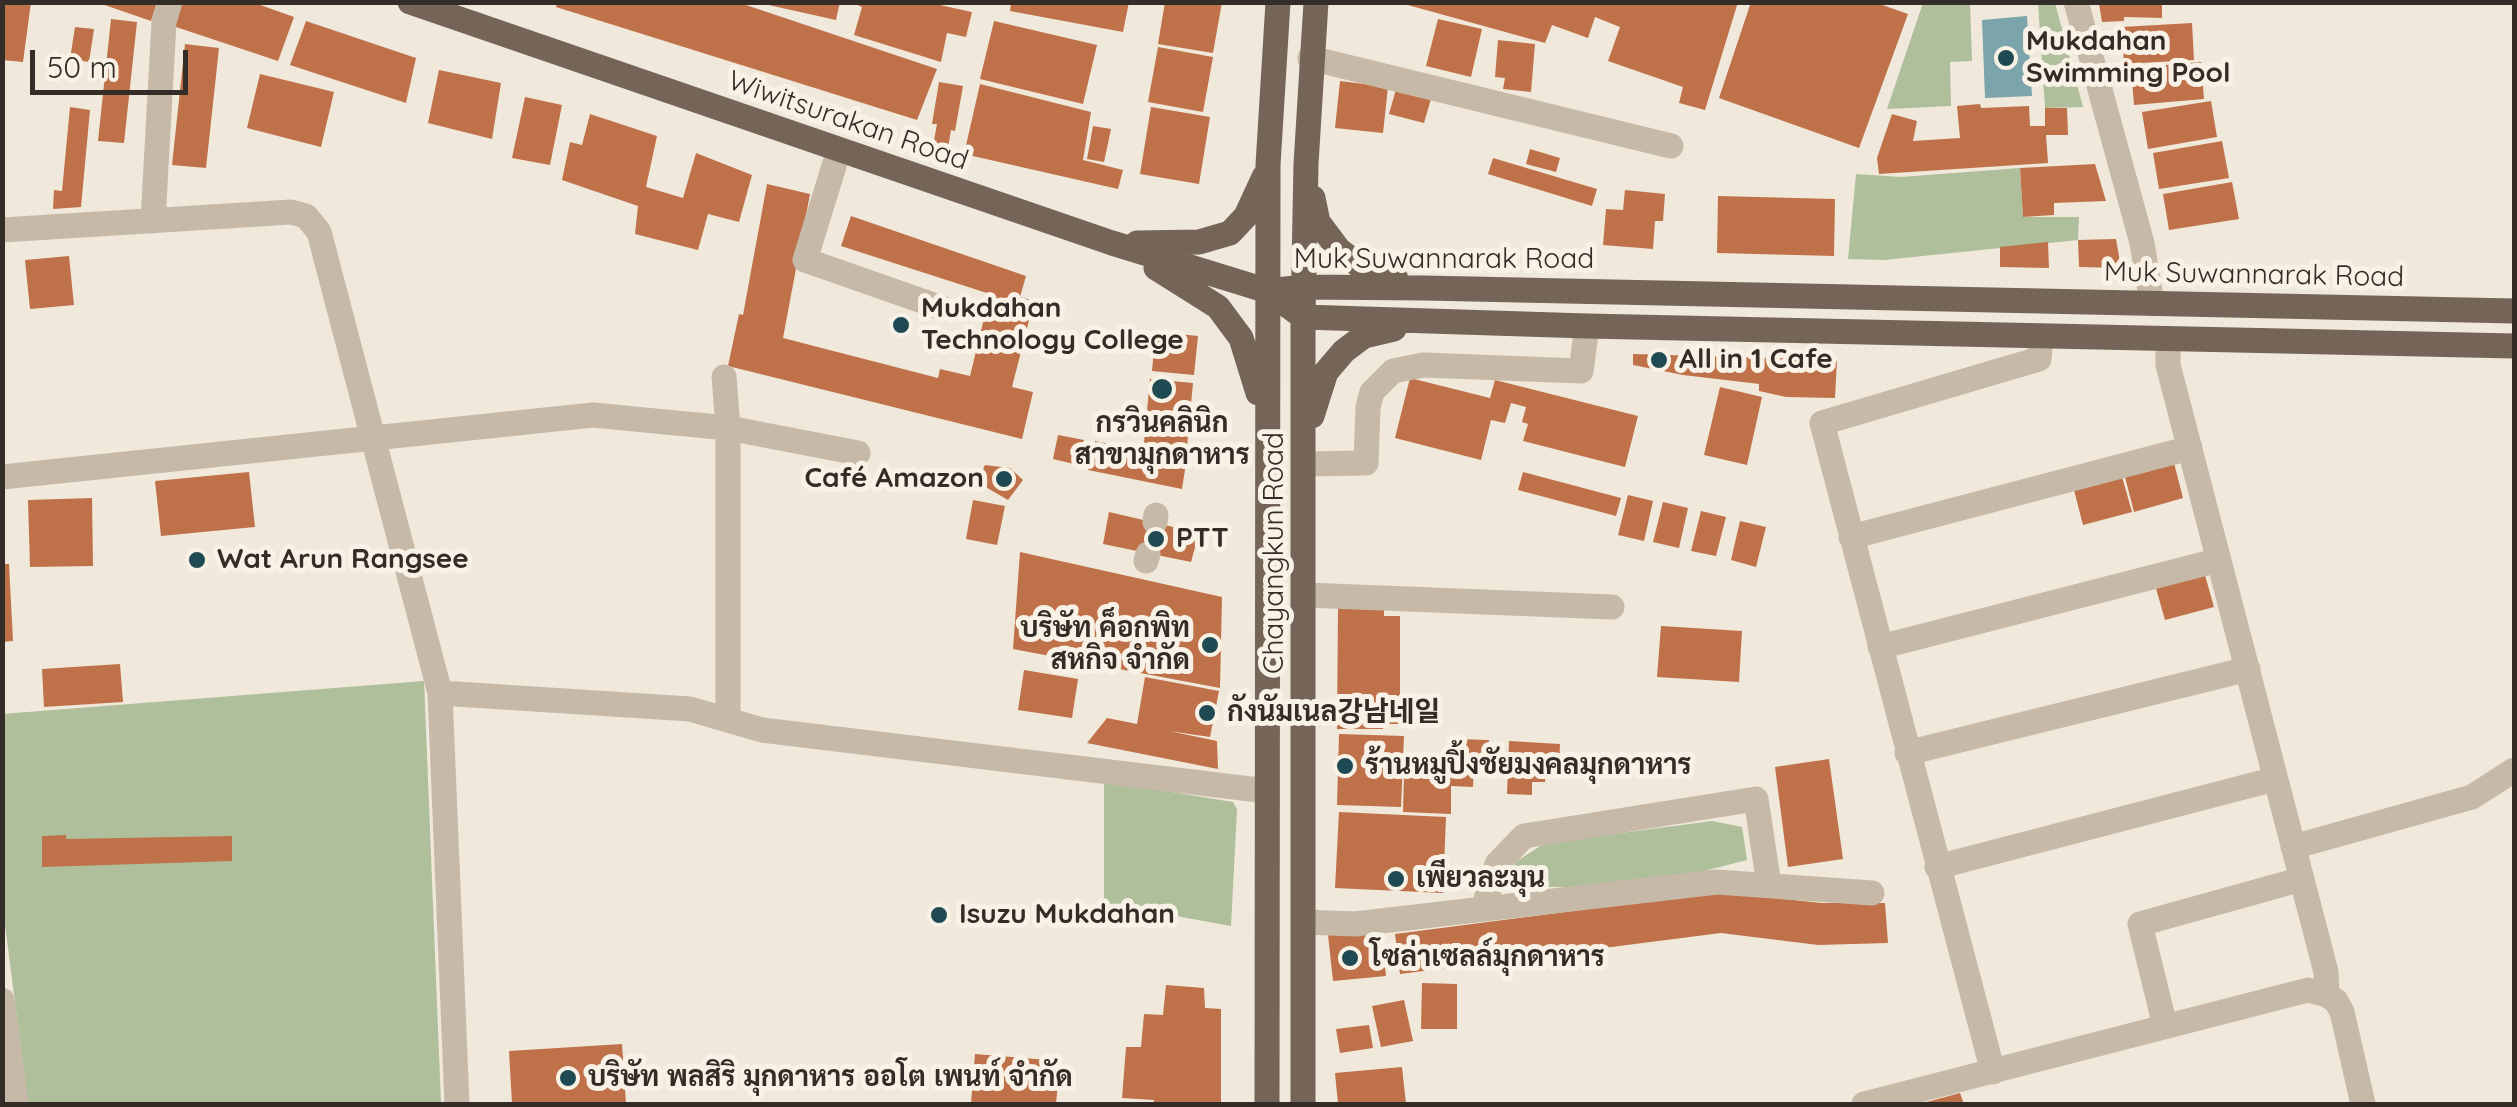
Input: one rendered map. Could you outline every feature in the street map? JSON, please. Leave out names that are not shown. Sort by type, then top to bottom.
[{"type":"main road","name":"Wiwitsurakan Road","points":[[410,2],[1112,244],[1268,291]]},
{"type":"main road","name":"Chayangkun Road","points":[[1268,1104],[1268,165],[1278,2]]},
{"type":"main road","name":"Chayangkun Road","points":[[1303,1104],[1303,316],[1310,58],[1316,2]]},
{"type":"main road","points":[[1306,164],[1318,222],[1339,250],[1364,270],[1424,288]]},
{"type":"main road","points":[[1112,244],[1198,242],[1230,233],[1257,197],[1268,165]]},
{"type":"main road","points":[[1112,244],[1195,289],[1218,307],[1242,338],[1254,372],[1268,451]]},
{"type":"main road","name":"Muk Suwannarak Road","points":[[1268,291],[1304,287],[1424,288],[2514,311]]},
{"type":"main road","name":"Muk Suwannarak Road","points":[[1268,291],[1303,316],[2514,346]]},
{"type":"main road","points":[[1816,331],[1818,295]]},
{"type":"main road","points":[[1304,456],[1326,372],[1344,351],[1364,336],[1428,321]]},
{"type":"street","points":[[153,221],[164,22],[170,2]]},
{"type":"street","points":[[2076,2],[2142,242],[2152,303]]},
{"type":"street","points":[[1310,58],[1672,146]]},
{"type":"street","points":[[839,150],[806,260],[942,308]]},
{"type":"street","points":[[2,230],[292,212],[306,216],[318,232],[440,694],[457,1104]]},
{"type":"street","points":[[1304,456],[1366,463],[1372,392],[1393,371],[1423,365],[1581,371],[1587,326]]},
{"type":"street","points":[[1993,1072],[1822,423],[2039,359],[2040,336]]},
{"type":"street","points":[[2168,340],[2168,366],[2326,972],[2327,995],[2342,1012],[2363,1104]]},
{"type":"street","points":[[724,377],[728,428],[728,720]]},
{"type":"street","points":[[4,470],[594,415],[728,428],[858,453]]},
{"type":"street","points":[[1851,537],[2190,448]]},
{"type":"street","points":[[1880,647],[2218,560]]},
{"type":"street","points":[[1305,595],[1612,607]]},
{"type":"street","points":[[1907,754],[2248,668]]},
{"type":"street","points":[[440,694],[690,709],[762,730],[1267,791]]},
{"type":"street","points":[[2293,846],[2472,797],[2514,770]]},
{"type":"street","points":[[1937,868],[2276,779]]},
{"type":"street","points":[[1483,909],[1497,864],[1524,836],[1756,799],[1769,885]]},
{"type":"street","points":[[2165,1026],[2140,924],[2302,879]]},
{"type":"street","points":[[1304,922],[1355,924],[1717,882],[1872,893]]},
{"type":"street","points":[[1864,1104],[2297,991],[2327,995]]},
{"type":"street","points":[[2,1000],[16,1104]]},
{"type":"green space","points":[[1923,3],[2009,3],[1970,4],[1972,61],[1950,62],[1951,106],[1887,109]]},
{"type":"green space","points":[[2038,3],[2055,3],[2083,107],[2045,108]]},
{"type":"green space","points":[[2020,168],[2023,217],[2079,217],[2078,240],[1884,260],[1848,259],[1856,174],[1901,177]]},
{"type":"green space","points":[[424,681],[441,1104],[28,1104],[3,909],[2,714]]},
{"type":"green space","points":[[1104,781],[1233,802],[1237,809],[1231,926],[1104,903]]},
{"type":"green space","points":[[1712,821],[1742,827],[1747,860],[1677,878],[1590,887],[1524,887],[1512,868],[1545,843]]},
{"type":"water","name":"Mukdahan Swimming Pool","points":[[2027,16],[2032,96],[1985,98],[1982,20]]},
{"type":"building","points":[[2,2],[31,2],[23,62],[2,60]]},
{"type":"building","points":[[96,2],[157,2],[151,21]]},
{"type":"building","points":[[177,2],[252,2],[294,17],[278,61],[170,25]]},
{"type":"building","points":[[557,2],[737,2],[937,69],[917,120],[556,7]]},
{"type":"building","points":[[755,2],[840,2],[836,20]]},
{"type":"building","points":[[850,2],[926,2],[972,12],[966,37],[947,33],[941,62],[854,35],[862,7]]},
{"type":"building","points":[[1011,2],[1129,2],[1123,32],[1010,11]]},
{"type":"building","points":[[1165,2],[1222,2],[1213,53],[1158,44]]},
{"type":"building","points":[[1397,2],[1738,2],[1705,110],[1679,103],[1683,87],[1608,61],[1620,27],[1595,17],[1588,38],[1552,25],[1545,43]]},
{"type":"building","points":[[1751,2],[1874,2],[1908,14],[1859,148],[1719,98]]},
{"type":"building","points":[[2162,2],[2162,18],[2124,17],[2124,21],[2102,22],[2099,4]]},
{"type":"building","points":[[111,19],[137,22],[124,143],[98,141]]},
{"type":"building","points":[[1438,19],[1482,29],[1471,77],[1426,66]]},
{"type":"building","points":[[306,21],[416,58],[406,103],[290,65]]},
{"type":"building","points":[[994,21],[1097,45],[1083,104],[980,79]]},
{"type":"building","points":[[2192,23],[2194,60],[2124,64],[2122,27]]},
{"type":"building","points":[[75,27],[94,29],[89,62],[70,59]]},
{"type":"building","points":[[1498,40],[1535,44],[1531,92],[1503,89],[1505,78],[1495,77]]},
{"type":"building","points":[[185,44],[219,48],[206,168],[172,165]]},
{"type":"building","points":[[1158,47],[1213,57],[1203,112],[1148,102]]},
{"type":"building","points":[[2201,62],[2204,99],[2134,105],[2131,68]]},
{"type":"building","points":[[439,70],[501,83],[492,139],[428,123]]},
{"type":"building","points":[[260,74],[334,92],[321,147],[247,128]]},
{"type":"building","points":[[1340,81],[1388,87],[1383,133],[1335,128]]},
{"type":"building","points":[[939,82],[963,86],[948,148],[933,146],[937,124],[932,124]]},
{"type":"building","points":[[980,84],[1091,112],[1083,160],[1123,170],[1118,189],[964,154]]},
{"type":"building","points":[[1396,89],[1431,99],[1424,123],[1389,114]]},
{"type":"building","points":[[525,97],[562,105],[550,165],[512,158]]},
{"type":"building","points":[[2211,101],[2217,137],[2148,149],[2142,112]]},
{"type":"building","points":[[1980,104],[1981,108],[2029,106],[2030,126],[2045,126],[2045,108],[2067,108],[2068,135],[2046,135],[2048,163],[1879,174],[1877,158],[1892,114],[1917,121],[1913,141],[1960,138],[1957,106]]},
{"type":"building","points":[[70,107],[90,110],[81,207],[53,209],[54,190],[62,191]]},
{"type":"building","points":[[1151,107],[1210,117],[1199,184],[1140,174]]},
{"type":"building","points":[[590,114],[657,136],[646,187],[683,198],[696,153],[752,175],[739,222],[708,214],[698,250],[635,234],[638,206],[562,180],[570,142],[582,145]]},
{"type":"building","points":[[1093,126],[1111,129],[1104,162],[1087,159]]},
{"type":"building","points":[[2222,141],[2229,178],[2159,189],[2153,153]]},
{"type":"building","points":[[1530,149],[1560,158],[1556,172],[1526,164]]},
{"type":"building","points":[[1493,158],[1597,189],[1592,206],[1488,174]]},
{"type":"building","points":[[2095,164],[2106,201],[2054,203],[2054,215],[2023,217],[2020,168]]},
{"type":"building","points":[[2232,182],[2239,219],[2169,230],[2163,194]]},
{"type":"building","points":[[767,184],[810,194],[783,338],[938,378],[940,369],[970,376],[990,294],[841,246],[851,216],[1026,276],[1020,297],[1034,301],[1012,387],[1033,392],[1022,439],[728,366],[739,314],[743,315]]},
{"type":"building","points":[[1625,190],[1665,194],[1663,221],[1655,221],[1653,249],[1603,245],[1606,209],[1623,210]]},
{"type":"building","points":[[1718,196],[1835,199],[1834,256],[1717,253]]},
{"type":"building","points":[[2116,239],[2121,268],[2079,267],[2078,240]]},
{"type":"building","points":[[2048,242],[2049,268],[2000,267],[2000,247]]},
{"type":"building","points":[[69,256],[74,305],[30,309],[25,260]]},
{"type":"building","points":[[1160,332],[1198,336],[1194,375],[1152,371],[1155,338],[1160,338]]},
{"type":"building","points":[[1633,354],[1837,360],[1835,398],[1786,397],[1759,391],[1759,384],[1633,365]]},
{"type":"building","points":[[1410,378],[1490,398],[1495,380],[1638,416],[1625,467],[1523,441],[1528,424],[1522,422],[1526,407],[1511,403],[1505,423],[1491,420],[1481,460],[1395,438]]},
{"type":"building","points":[[1150,379],[1193,383],[1187,447],[1144,443]]},
{"type":"building","points":[[1720,387],[1762,397],[1747,465],[1704,455]]},
{"type":"building","points":[[1058,435],[1084,440],[1078,465],[1053,459]]},
{"type":"building","points":[[1095,441],[1186,463],[1182,489],[1088,470]]},
{"type":"building","points":[[2173,459],[2183,498],[2134,512],[2125,477]]},
{"type":"building","points":[[985,465],[1010,468],[1023,480],[1008,500],[977,482]]},
{"type":"building","points":[[249,472],[255,527],[161,536],[155,481]]},
{"type":"building","points":[[1523,472],[1621,498],[1616,516],[1518,490]]},
{"type":"building","points":[[2121,473],[2132,512],[2083,525],[2074,490]]},
{"type":"building","points":[[1628,495],[1653,501],[1644,541],[1618,535]]},
{"type":"building","points":[[92,498],[93,566],[30,567],[28,500]]},
{"type":"building","points":[[973,500],[1005,506],[997,545],[966,539]]},
{"type":"building","points":[[1663,502],[1688,508],[1679,548],[1653,542]]},
{"type":"building","points":[[1701,511],[1726,517],[1716,556],[1691,551]]},
{"type":"building","points":[[1109,512],[1199,533],[1191,562],[1103,544]]},
{"type":"building","points":[[1740,521],[1766,527],[1756,567],[1731,560]]},
{"type":"building","points":[[1020,552],[1222,597],[1220,688],[1013,649]]},
{"type":"building","points":[[2,564],[9,564],[13,641],[2,642]]},
{"type":"building","points":[[2203,568],[2214,607],[2165,620],[2155,585]]},
{"type":"building","points":[[1338,608],[1384,609],[1384,616],[1400,616],[1400,724],[1383,724],[1383,729],[1337,729]]},
{"type":"building","points":[[1661,626],[1742,631],[1739,682],[1657,677]]},
{"type":"building","points":[[120,664],[123,702],[44,707],[42,669]]},
{"type":"building","points":[[1024,670],[1078,679],[1072,718],[1018,710]]},
{"type":"building","points":[[1145,677],[1219,691],[1210,737],[1169,731],[1217,741],[1218,769],[1087,743],[1107,718],[1137,724]]},
{"type":"building","points":[[1339,734],[1404,736],[1401,807],[1337,805]]},
{"type":"building","points":[[1454,739],[1489,740],[1487,766],[1474,765],[1473,787],[1451,786],[1451,814],[1403,812],[1404,773],[1453,774]]},
{"type":"building","points":[[1509,741],[1560,744],[1559,770],[1546,769],[1545,782],[1532,782],[1532,795],[1507,794]]},
{"type":"building","points":[[1829,759],[1843,859],[1788,867],[1775,767]]},
{"type":"building","points":[[1339,812],[1446,817],[1443,893],[1335,888]]},
{"type":"building","points":[[66,835],[66,839],[232,836],[232,861],[42,867],[42,836]]},
{"type":"building","points":[[1720,892],[1821,903],[1885,903],[1888,943],[1818,945],[1721,933],[1400,974],[1395,934]]},
{"type":"building","points":[[1381,929],[1386,976],[1333,981],[1328,935]]},
{"type":"building","points":[[1422,983],[1457,984],[1457,1029],[1421,1029]]},
{"type":"building","points":[[1166,985],[1204,988],[1205,1008],[1221,1009],[1221,1104],[1154,1104],[1154,1100],[1122,1098],[1126,1047],[1141,1047],[1144,1014],[1163,1015]]},
{"type":"building","points":[[1404,1000],[1413,1041],[1381,1047],[1372,1006]]},
{"type":"building","points":[[1369,1025],[1373,1048],[1340,1053],[1336,1029]]},
{"type":"building","name":"บริษัท พลสิริ มุกดาหาร ออโต เพนท์ จำกัด","points":[[622,1044],[626,1104],[512,1104],[509,1051]]},
{"type":"building","points":[[975,1054],[1060,1061],[1056,1104],[971,1104]]},
{"type":"building","points":[[1402,1067],[1406,1104],[1338,1104],[1335,1073]]},
{"type":"building","points":[[1960,1093],[1964,1104],[1923,1103]]},
{"type":"place","name":"Mukdahan Swimming Pool","points":[[2006,58]]},
{"type":"place","name":"Mukdahan Technology College","points":[[901,325]]},
{"type":"place","name":"All in 1 Cafe","points":[[1659,360]]},
{"type":"place","name":"กรวินคลินิก สาขามุกดาหาร","points":[[1162,389]]},
{"type":"place","name":"Café Amazon","points":[[1004,479]]},
{"type":"place","name":"PTT","points":[[1156,539]]},
{"type":"place","name":"Wat Arun Rangsee","points":[[197,560]]},
{"type":"place","name":"บริษัท ค็อกพิท สหกิจ จำกัด","points":[[1210,645]]},
{"type":"place","name":"กังนัมเนล강남네일","points":[[1207,713]]},
{"type":"place","name":"ร้านหมูปิ้งชัยมงคลมุกดาหาร","points":[[1345,766]]},
{"type":"place","name":"เพียวละมุน","points":[[1396,879]]},
{"type":"place","name":"Isuzu Mukdahan","points":[[939,915]]},
{"type":"place","name":"โซล่าเซลล์มุกดาหาร","points":[[1350,958]]},
{"type":"place","name":"บริษัท พลสิริ มุกดาหาร ออโต เพนท์ จำกัด","points":[[568,1078]]}]
